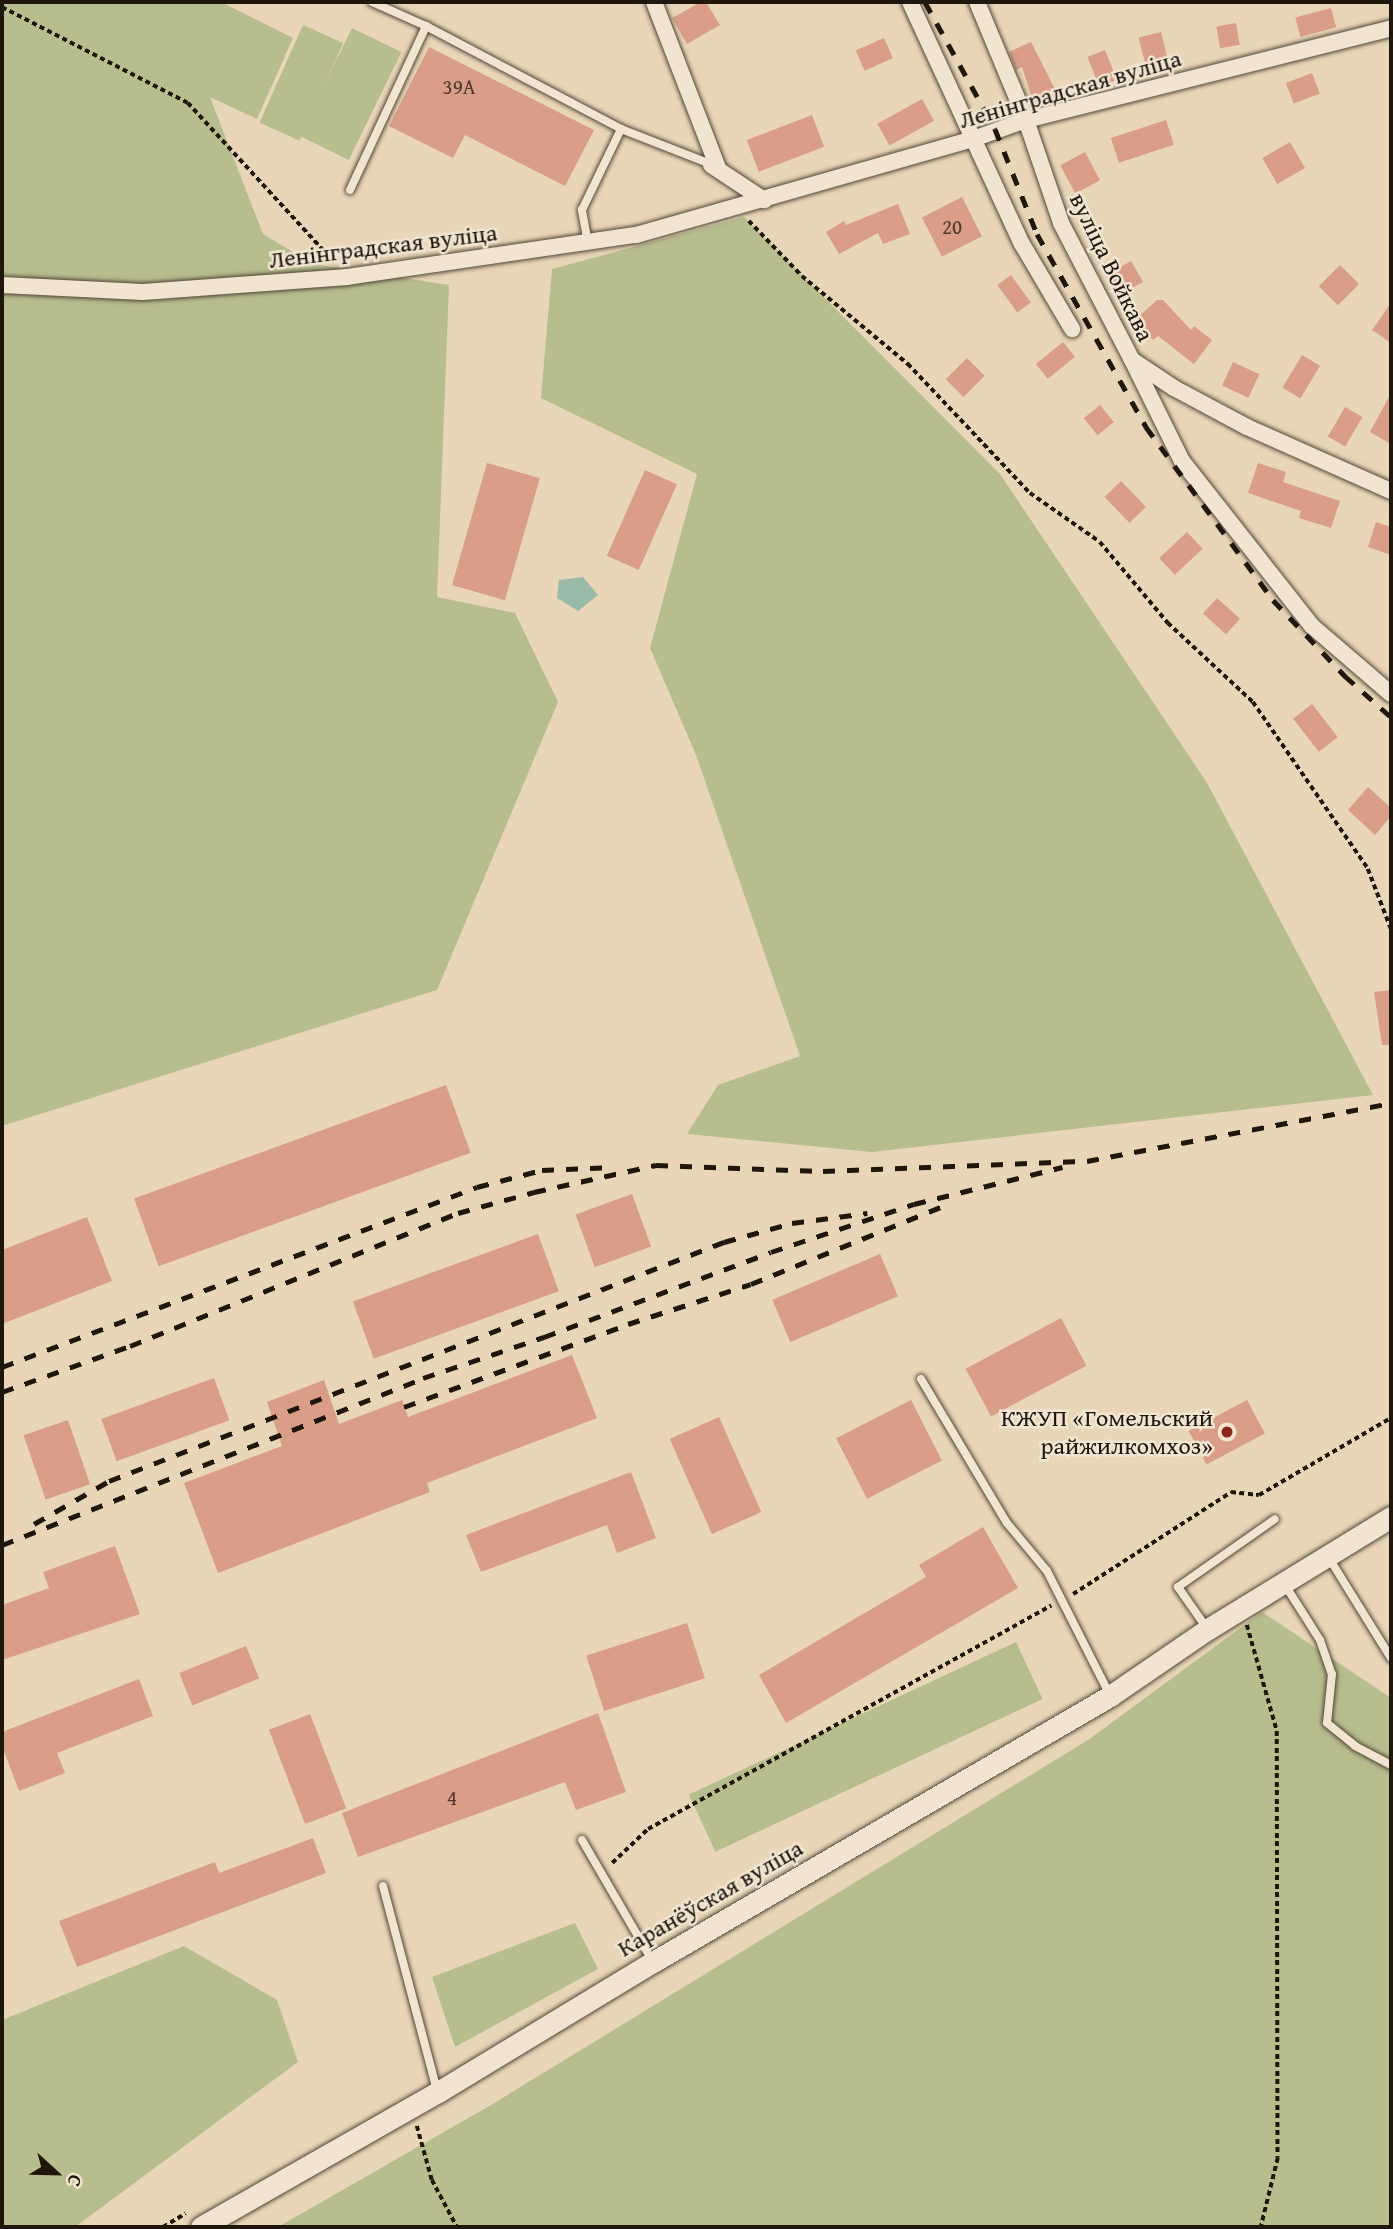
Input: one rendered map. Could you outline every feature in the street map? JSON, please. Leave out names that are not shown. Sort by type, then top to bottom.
[{"type":"main road","name":"Каранёўская вуліца","points":[[201,2227],[438,2092],[653,1962],[1110,1696],[1208,1629],[1391,1517]]},
{"type":"street","points":[[654,2],[712,165],[764,200]]},
{"type":"street","points":[[910,2],[976,138],[1023,244],[1072,329]]},
{"type":"street","name":"вуліца Войкава","points":[[977,2],[1026,120],[1061,223],[1132,360],[1174,388],[1247,426],[1391,491]]},
{"type":"street","name":"Ленінградская вуліца","points":[[2,285],[143,292],[347,277],[588,244],[636,235],[764,200],[976,138],[1026,120],[1391,29]]},
{"type":"street","points":[[1132,360],[1182,461],[1312,626],[1391,694]]},
{"type":"lane","points":[[372,2],[426,26],[621,129],[712,165]]},
{"type":"lane","points":[[350,190],[426,26]]},
{"type":"lane","points":[[588,244],[582,210],[621,129]]},
{"type":"lane","points":[[921,1379],[1007,1523],[1047,1571],[1064,1600],[1110,1696]]},
{"type":"lane","points":[[1208,1629],[1178,1587],[1275,1519]]},
{"type":"lane","points":[[1327,1555],[1391,1658]]},
{"type":"lane","points":[[1283,1583],[1320,1640],[1332,1674],[1327,1723],[1355,1746],[1391,1765]]},
{"type":"lane","points":[[582,1840],[653,1962]]},
{"type":"lane","points":[[383,1886],[438,2092]]},
{"type":"path","points":[[2,7],[188,103],[347,277]]},
{"type":"path","points":[[735,207],[802,276],[908,364],[992,449],[1030,493],[1100,542],[1168,623],[1253,702],[1368,869],[1391,929]]},
{"type":"path","points":[[601,1872],[648,1829],[1064,1600],[1231,1492],[1259,1495],[1391,1418]]},
{"type":"path","points":[[1243,1610],[1277,1731],[1278,2158],[1261,2227]]},
{"type":"path","points":[[412,2106],[432,2180],[457,2227]]},
{"type":"shaded area","points":[[2,2],[221,2],[293,38],[257,119],[210,97],[263,234],[313,264],[449,285],[437,597],[515,613],[558,702],[437,990],[2,1126]]},
{"type":"shaded area","points":[[303,25],[343,43],[300,141],[259,123]]},
{"type":"shaded area","points":[[352,28],[401,52],[349,160],[299,136]]},
{"type":"shaded area","points":[[744,217],[1000,474],[1206,781],[1373,1095],[872,1152],[687,1134],[718,1085],[800,1056],[696,755],[650,648],[697,474],[541,398],[552,269]]},
{"type":"shaded area","points":[[583,577],[598,595],[578,611],[557,598],[559,580]]},
{"type":"shaded area","points":[[1262,1612],[1391,1698],[1391,2227],[278,2227],[491,2105],[1088,1740]]},
{"type":"shaded area","points":[[1016,1642],[1043,1699],[715,1852],[689,1795]]},
{"type":"shaded area","points":[[575,1923],[598,1969],[455,2047],[432,1977]]},
{"type":"shaded area","points":[[184,1946],[277,2000],[298,2062],[75,2227],[2,2227],[2,2020]]},
{"type":"building","points":[[701,2],[706,2],[720,25],[687,44],[672,18]]},
{"type":"building","points":[[1331,8],[1336,27],[1300,37],[1295,18]]},
{"type":"building","points":[[1236,23],[1240,45],[1220,48],[1216,26]]},
{"type":"building","points":[[1161,32],[1169,64],[1147,70],[1139,38]]},
{"type":"building","points":[[884,38],[893,58],[865,71],[856,51]]},
{"type":"building","points":[[1031,42],[1058,95],[1034,104],[1022,67],[1016,70],[1009,52]]},
{"type":"building","points":[[429,47],[594,130],[565,186],[465,135],[453,158],[389,126]]},
{"type":"building","points":[[1105,50],[1117,80],[1099,87],[1087,57]]},
{"type":"building","points":[[1312,73],[1320,94],[1294,104],[1286,83]]},
{"type":"building","points":[[922,99],[934,121],[890,146],[877,124]]},
{"type":"building","points":[[812,115],[824,147],[759,172],[747,140]]},
{"type":"building","points":[[1166,120],[1174,145],[1119,163],[1111,138]]},
{"type":"building","points":[[1290,142],[1305,168],[1277,184],[1262,158]]},
{"type":"building","points":[[1085,152],[1100,180],[1075,193],[1060,165]]},
{"type":"building","points":[[962,197],[982,236],[942,257],[922,217]]},
{"type":"building","points":[[898,204],[910,234],[883,244],[878,233],[839,254],[826,232],[844,221],[846,225]]},
{"type":"building","points":[[1131,261],[1143,282],[1120,295],[1108,275]]},
{"type":"building","points":[[1340,265],[1359,284],[1338,305],[1319,286]]},
{"type":"building","points":[[1011,275],[1031,303],[1017,312],[997,285]]},
{"type":"building","points":[[1157,300],[1163,300],[1191,330],[1194,326],[1212,340],[1194,364],[1158,336],[1153,340],[1135,320]]},
{"type":"building","points":[[1391,303],[1391,343],[1372,330]]},
{"type":"building","points":[[1063,342],[1075,357],[1048,379],[1036,364]]},
{"type":"building","points":[[1302,355],[1320,366],[1300,398],[1282,388]]},
{"type":"building","points":[[967,358],[985,376],[963,397],[946,379]]},
{"type":"building","points":[[1233,362],[1259,374],[1248,398],[1222,386]]},
{"type":"building","points":[[1391,393],[1391,444],[1370,432]]},
{"type":"building","points":[[1100,405],[1114,422],[1098,435],[1084,418]]},
{"type":"building","points":[[1345,407],[1362,417],[1345,446],[1328,436]]},
{"type":"building","points":[[487,463],[540,478],[505,600],[452,585]]},
{"type":"building","points":[[1258,463],[1286,472],[1283,482],[1340,501],[1331,528],[1299,518],[1301,511],[1248,493]]},
{"type":"building","points":[[645,470],[677,484],[639,570],[607,556]]},
{"type":"building","points":[[1121,481],[1146,507],[1129,523],[1104,497]]},
{"type":"building","points":[[1376,522],[1391,527],[1391,555],[1368,547]]},
{"type":"building","points":[[1187,532],[1203,549],[1175,575],[1159,558]]},
{"type":"building","points":[[1217,598],[1240,619],[1226,634],[1203,614]]},
{"type":"building","points":[[1312,704],[1338,737],[1319,752],[1293,719]]},
{"type":"building","points":[[1368,787],[1391,808],[1391,816],[1375,835],[1348,810]]},
{"type":"building","points":[[1391,990],[1391,1045],[1382,1045],[1374,992]]},
{"type":"building","points":[[446,1085],[471,1153],[159,1266],[134,1199]]},
{"type":"building","points":[[632,1194],[651,1247],[595,1267],[576,1215]]},
{"type":"building","points":[[87,1217],[112,1281],[2,1324],[2,1250]]},
{"type":"building","points":[[538,1234],[559,1291],[374,1359],[353,1301]]},
{"type":"building","points":[[880,1254],[898,1296],[790,1342],[772,1300]]},
{"type":"building","points":[[1061,1318],[1086,1366],[991,1416],[966,1369]]},
{"type":"building","points":[[572,1355],[597,1418],[427,1483],[430,1492],[218,1573],[184,1483],[282,1446],[267,1402],[324,1380],[339,1424],[402,1400],[408,1417]]},
{"type":"building","points":[[214,1378],[229,1420],[117,1461],[101,1419]]},
{"type":"building","points":[[911,1400],[942,1461],[867,1499],[836,1438]]},
{"type":"building","name":"КЖУП «Гомельский райжилкомхоз»","points":[[1247,1400],[1265,1434],[1207,1465],[1189,1431]]},
{"type":"building","points":[[719,1417],[761,1512],[712,1534],[670,1439]]},
{"type":"building","points":[[68,1420],[90,1484],[46,1500],[24,1435]]},
{"type":"building","points":[[631,1472],[656,1538],[617,1553],[607,1525],[481,1572],[466,1535]]},
{"type":"building","points":[[983,1527],[1018,1588],[786,1723],[759,1675],[926,1577],[919,1565]]},
{"type":"building","points":[[115,1546],[140,1614],[2,1660],[2,1605],[49,1588],[43,1572]]},
{"type":"building","points":[[687,1623],[705,1678],[604,1711],[586,1656]]},
{"type":"building","points":[[246,1646],[259,1678],[192,1705],[179,1673]]},
{"type":"building","points":[[139,1679],[153,1716],[57,1753],[65,1773],[19,1791],[2,1746],[2,1732]]},
{"type":"building","points":[[598,1713],[626,1792],[576,1810],[565,1782],[358,1857],[342,1813]]},
{"type":"building","points":[[310,1714],[346,1808],[305,1824],[269,1730]]},
{"type":"building","points":[[313,1838],[326,1873],[77,1967],[59,1921],[215,1862],[219,1873]]},
{"type":"railway","points":[[925,2],[995,129],[1037,234],[1146,427],[1273,600],[1345,676],[1391,717]]},
{"type":"railway","points":[[2,1392],[130,1346],[458,1213],[534,1192],[656,1165],[823,1171],[1087,1161],[1391,1103]]},
{"type":"railway","points":[[2,1367],[477,1187],[542,1170],[614,1167]]},
{"type":"railway","points":[[2,1545],[423,1378],[544,1337],[771,1252],[914,1204],[1062,1167]]},
{"type":"railway","points":[[404,1407],[628,1324],[751,1284],[948,1204]]},
{"type":"railway","points":[[34,1524],[109,1481],[724,1242],[792,1223],[867,1213]]},
{"type":"place","name":"КЖУП «Гомельский райжилкомхоз»","points":[[1227,1432]]}]
